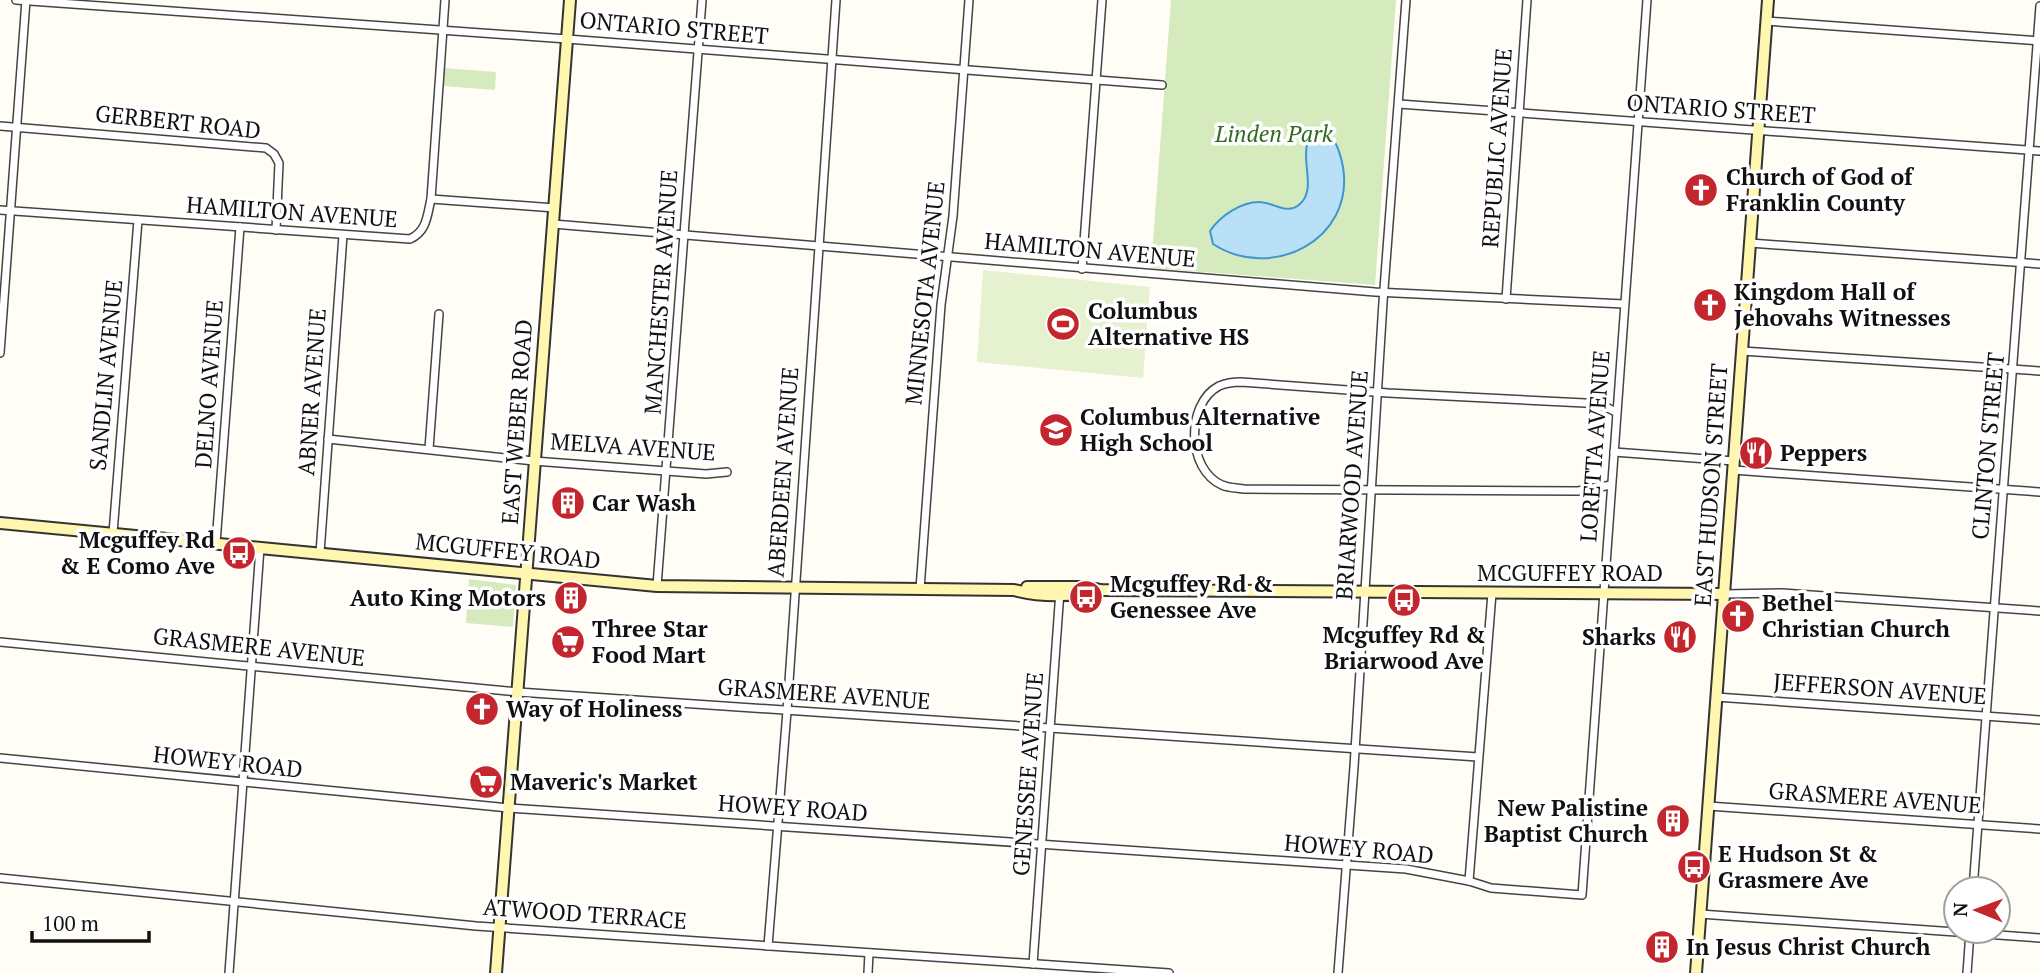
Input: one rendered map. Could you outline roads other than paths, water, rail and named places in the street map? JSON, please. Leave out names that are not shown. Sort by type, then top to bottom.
[{"type":"street","name":"ONTARIO STREET","points":[[16,0],[1162,85]]},
{"type":"street","points":[[0,353],[26,0]]},
{"type":"street","points":[[430,199],[445,0]]},
{"type":"street","name":"EAST WEBER ROAD","points":[[496,973],[570,0]]},
{"type":"street","name":"MANCHESTER AVENUE","points":[[657,586],[702,0]]},
{"type":"street","name":"ABERDEEN AVENUE","points":[[768,946],[836,0]]},
{"type":"street","name":"MINNESOTA AVENUE","points":[[920,589],[941,305],[948,257],[969,0]]},
{"type":"street","points":[[1082,269],[1102,0]]},
{"type":"street","name":"BRIARWOOD AVENUE","points":[[1338,973],[1383,293],[1406,0]]},
{"type":"street","name":"REPUBLIC AVENUE","points":[[1506,299],[1527,0]]},
{"type":"street","name":"LORETTA AVENUE","points":[[1582,895],[1647,0]]},
{"type":"street","name":"EAST HUDSON STREET","points":[[1696,973],[1768,0]]},
{"type":"street","name":"CLINTON STREET","points":[[1974,875],[2040,6]]},
{"type":"street","points":[[1766,21],[2039,41]]},
{"type":"street","name":"ONTARIO STREET","points":[[1399,104],[2040,151]]},
{"type":"street","name":"GERBERT ROAD","points":[[0,126],[266,148],[274,154],[279,163],[275,230]]},
{"type":"street","name":"HAMILTON AVENUE","points":[[0,210],[410,239],[424,228],[430,199],[555,208]]},
{"type":"street","name":"SANDLIN AVENUE","points":[[113,533],[138,220]]},
{"type":"street","name":"HAMILTON AVENUE","points":[[553,224],[1383,293],[1624,304]]},
{"type":"street","name":"DELNO AVENUE","points":[[216,543],[240,228]]},
{"type":"street","name":"ABNER AVENUE","points":[[320,553],[343,235]]},
{"type":"street","points":[[1750,243],[2040,264]]},
{"type":"street","points":[[429,449],[439,314]]},
{"type":"street","points":[[1742,351],[2040,371]]},
{"type":"street","points":[[1611,485],[1577,491],[1244,489],[1222,485],[1205,471],[1196,453],[1195,433],[1197,417],[1205,400],[1220,386],[1241,382],[1586,403],[1602,405],[1616,412]]},
{"type":"street","name":"MELVA AVENUE","points":[[328,439],[667,471],[706,474],[727,472]]},
{"type":"street","points":[[1614,452],[2040,492]]},
{"type":"street","name":"MCGUFFEY ROAD","points":[[0,523],[657,586],[1014,590],[1025,593],[1060,590],[1084,594],[1100,590],[1782,593],[2040,611]]},
{"type":"street","points":[[229,973],[260,548]]},
{"type":"street","name":"GENESSEE AVENUE","points":[[1033,964],[1060,590]]},
{"type":"street","points":[[1469,881],[1492,593]]},
{"type":"street","name":"GRASMERE AVENUE","points":[[0,642],[518,692],[1478,757]]},
{"type":"street","name":"JEFFERSON AVENUE","points":[[1716,697],[2040,720]]},
{"type":"street","name":"HOWEY ROAD","points":[[0,758],[509,808],[1406,869],[1491,888],[1582,895]]},
{"type":"street","name":"GRASMERE AVENUE","points":[[1708,806],[2040,829]]},
{"type":"street","name":"ATWOOD TERRACE","points":[[0,878],[500,927],[1169,973]]},
{"type":"street","points":[[1700,914],[1942,930]]},
{"type":"street","points":[[2012,936],[2040,939]]},
{"type":"street","points":[[1967,973],[1969,945]]},
{"type":"street","points":[[868,973],[869,953]]},
{"type":"water","points":[[1324,129],[1334,141],[1340,156],[1343,167],[1343,193],[1336,215],[1322,233],[1304,247],[1283,256],[1259,258],[1236,255],[1213,244],[1210,231],[1214,225],[1238,207],[1259,202],[1290,209],[1300,204],[1308,185],[1308,143],[1313,135]]},
{"type":"place","name":"Church of God of Franklin County","points":[[1701,190]]},
{"type":"place","name":"Kingdom Hall of Jehovahs Witnesses","points":[[1710,305]]},
{"type":"place","name":"Columbus Alternative HS","points":[[1063,324]]},
{"type":"place","name":"Columbus Alternative High School","points":[[1056,430]]},
{"type":"place","name":"Peppers","points":[[1756,453]]},
{"type":"place","name":"Car Wash","points":[[568,503]]},
{"type":"place","name":"Mcguffey Rd & E Como Ave","points":[[239,553]]},
{"type":"place","name":"Mcguffey Rd & Genessee Ave","points":[[1086,597]]},
{"type":"place","name":"Auto King Motors","points":[[571,598]]},
{"type":"place","name":"Mcguffey Rd & Briarwood Ave","points":[[1404,600]]},
{"type":"place","name":"Bethel Christian Church","points":[[1738,616]]},
{"type":"place","name":"Sharks","points":[[1680,637]]},
{"type":"place","name":"Three Star Food Mart","points":[[568,642]]},
{"type":"place","name":"Way of Holiness","points":[[482,709]]},
{"type":"place","name":"Maveric's Market","points":[[486,782]]},
{"type":"place","name":"New Palistine Baptist Church","points":[[1673,821]]},
{"type":"place","name":"E Hudson St & Grasmere Ave","points":[[1694,867]]},
{"type":"place","name":"In Jesus Christ Church","points":[[1662,947]]},
{"type":"park label","name":"Linden Park","points":[[1274,134]]}]
